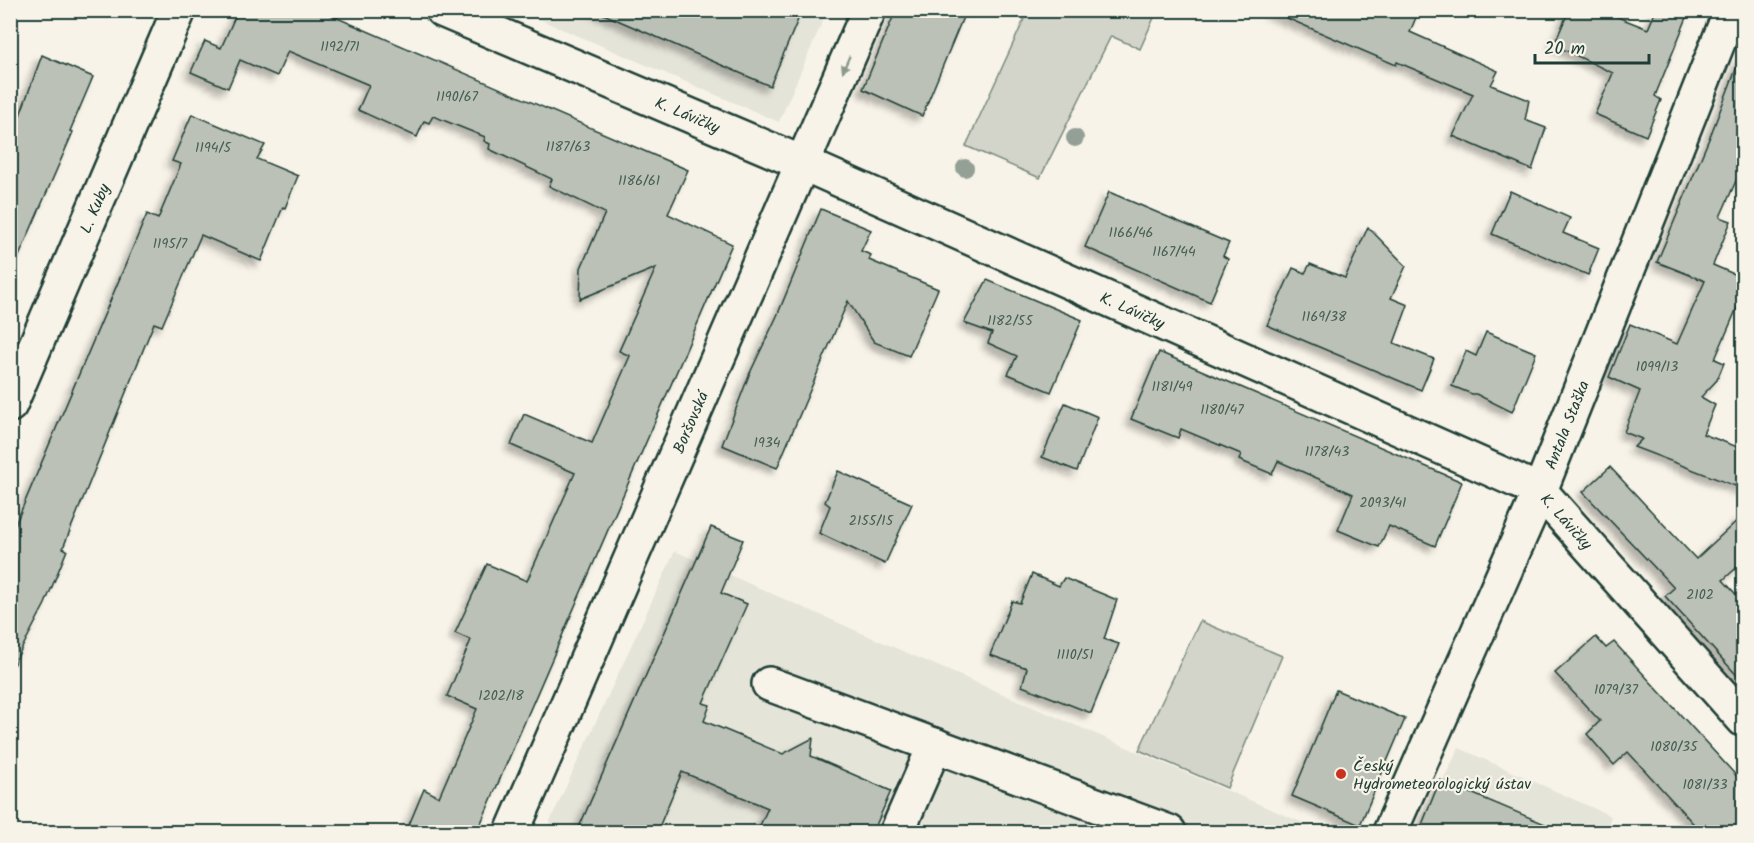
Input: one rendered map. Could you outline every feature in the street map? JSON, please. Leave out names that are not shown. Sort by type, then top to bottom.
[{"type":"street","name":"L. Kuby","points":[[10,405],[179,10]]},
{"type":"street","name":"K. Lávičky","points":[[442,10],[802,163],[1540,491],[1743,720]]},
{"type":"street","name":"Boršovská","points":[[512,832],[869,10]]},
{"type":"street","name":"Antala Staška","points":[[1390,832],[1540,491],[1731,10]]},
{"type":"street","points":[[769,684],[935,745],[1116,823],[1169,832]]},
{"type":"street","points":[[897,832],[935,745]]},
{"type":"shaded area","points":[[520,11],[827,11],[779,122]]},
{"type":"shaded area","points":[[1028,11],[1157,11],[1140,49],[1111,36],[1040,178],[966,146]]},
{"type":"shaded area","points":[[675,551],[898,649],[1324,832],[545,832]]},
{"type":"shaded area","points":[[1200,621],[1282,656],[1227,788],[1139,750]]},
{"type":"shaded area","points":[[1459,748],[1611,816],[1606,832],[1418,832]]},
{"type":"building","points":[[238,10],[319,10],[688,170],[668,214],[732,244],[477,832],[406,832],[424,789],[439,797],[477,709],[447,696],[471,640],[455,633],[487,564],[527,581],[575,473],[511,445],[524,414],[592,443],[630,356],[619,351],[656,268],[580,299],[581,268],[605,213],[549,186],[552,179],[489,149],[490,144],[484,141],[485,137],[433,116],[429,123],[424,121],[417,137],[358,110],[369,85],[288,51],[277,76],[240,60],[228,88],[191,72],[205,41],[221,48]]},
{"type":"building","points":[[594,10],[802,10],[770,86]]},
{"type":"building","points":[[896,10],[966,10],[922,116],[863,89]]},
{"type":"building","points":[[1268,10],[1419,10],[1410,32],[1498,71],[1491,85],[1529,100],[1525,120],[1546,128],[1532,170],[1453,136],[1473,94],[1397,62],[1396,65]]},
{"type":"building","points":[[1569,10],[1600,10],[1648,29],[1656,10],[1690,10],[1655,96],[1661,100],[1646,136],[1595,114],[1613,73],[1554,45]]},
{"type":"building","points":[[42,55],[93,77],[70,131],[73,132],[10,277],[10,114],[19,118]]},
{"type":"building","points":[[1741,56],[1743,57],[1743,165],[1720,217],[1731,221],[1713,265],[1743,278],[1743,294],[1715,359],[1724,363],[1717,380],[1701,397],[1715,405],[1703,434],[1743,449],[1743,489],[1634,447],[1642,439],[1624,432],[1640,391],[1609,377],[1630,324],[1677,344],[1705,281],[1657,262]]},
{"type":"building","points":[[192,114],[265,145],[257,159],[298,176],[261,261],[201,235],[162,326],[154,323],[63,548],[67,550],[45,604],[10,671],[10,537],[147,214],[158,219],[181,164],[172,161]]},
{"type":"building","points":[[1510,191],[1570,218],[1563,233],[1599,248],[1588,275],[1492,234]]},
{"type":"building","points":[[1109,192],[1229,243],[1223,256],[1228,259],[1210,302],[1085,247]]},
{"type":"building","points":[[821,209],[871,230],[861,251],[871,255],[869,260],[938,289],[909,356],[874,342],[848,301],[777,468],[722,445],[749,375],[777,316]]},
{"type":"building","points":[[1368,227],[1406,266],[1391,298],[1408,305],[1394,343],[1434,359],[1421,390],[1267,325],[1293,268],[1305,273],[1310,264],[1345,278]]},
{"type":"building","points":[[987,280],[1082,320],[1051,392],[1008,374],[1017,356],[988,343],[992,333],[964,323]]},
{"type":"building","points":[[1486,332],[1536,353],[1512,412],[1476,394],[1452,386],[1466,351],[1476,356]]},
{"type":"building","points":[[1159,352],[1462,482],[1435,546],[1389,526],[1379,547],[1338,530],[1353,494],[1278,461],[1272,474],[1239,460],[1241,454],[1181,429],[1178,438],[1131,419]]},
{"type":"building","points":[[1065,403],[1098,417],[1077,471],[1042,457]]},
{"type":"building","points":[[1610,467],[1696,559],[1743,515],[1743,562],[1723,580],[1743,602],[1743,682],[1665,596],[1674,588],[1583,492]]},
{"type":"building","points":[[838,471],[912,504],[885,564],[819,533],[830,506],[825,502]]},
{"type":"building","points":[[711,527],[743,540],[721,593],[747,604],[703,703],[710,705],[704,721],[783,754],[813,738],[811,756],[891,791],[873,832],[757,832],[768,808],[682,772],[657,832],[577,832]]},
{"type":"building","points":[[1032,574],[1059,586],[1064,578],[1117,600],[1104,639],[1119,644],[1091,713],[1022,686],[1027,668],[990,655],[1012,601],[1020,603]]},
{"type":"building","points":[[1596,637],[1606,648],[1614,642],[1743,783],[1743,832],[1701,832],[1628,752],[1614,765],[1587,734],[1600,721],[1555,673]]},
{"type":"building","name":"Český Hydrometeorologický ústav","points":[[1336,690],[1405,719],[1360,825],[1292,796]]},
{"type":"building","points":[[1440,780],[1564,832],[1419,832]]},
{"type":"place","name":"Český Hydrometeorologický ústav","points":[[1341,774]]}]
